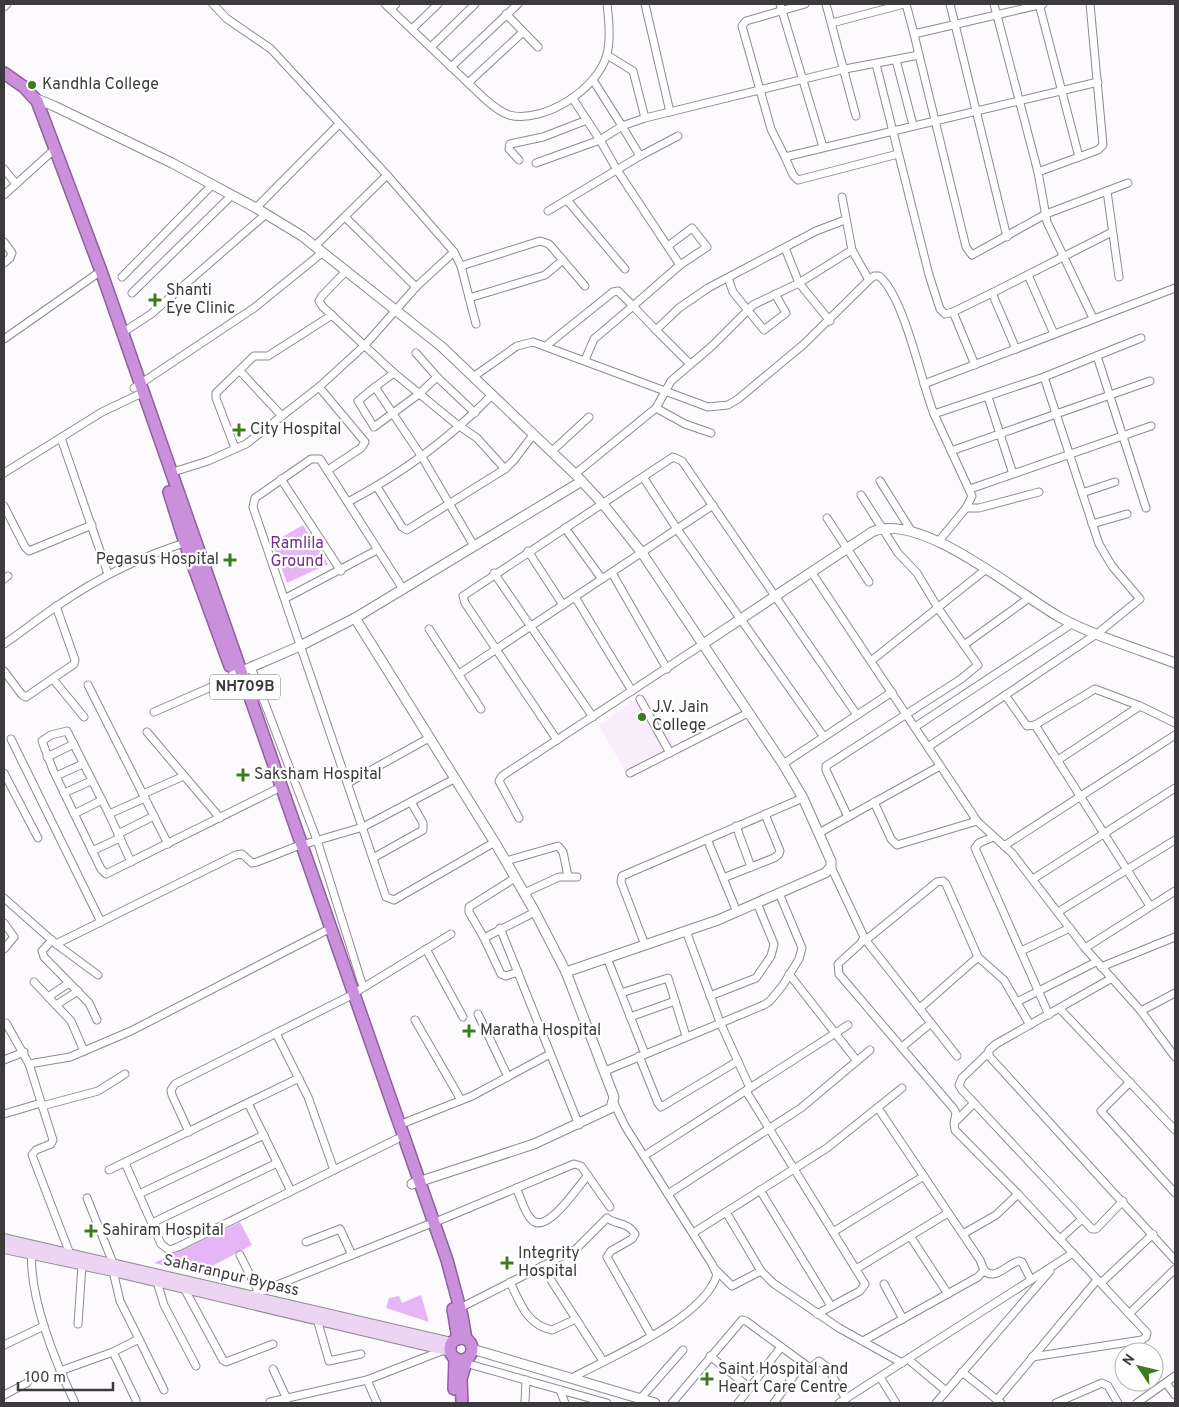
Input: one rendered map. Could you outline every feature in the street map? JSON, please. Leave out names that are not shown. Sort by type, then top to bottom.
[{"type":"highway","name":"NH709B","points":[[4,73],[24,86],[53,150],[138,390],[170,473],[190,541]]},
{"type":"highway","name":"NH709B","points":[[4,80],[30,97]]},
{"type":"highway","name":"NH709B","points":[[98,273],[122,333],[164,474],[190,541],[275,790],[298,846]]},
{"type":"highway","name":"NH709B","points":[[236,675],[328,930],[355,992],[399,1125],[415,1183]]},
{"type":"highway","name":"NH709B","points":[[355,992],[397,1139],[452,1275],[460,1308],[459,1350],[454,1403]]},
{"type":"highway","name":"NH709B","points":[[430,1224],[450,1292],[459,1350],[462,1403]]},
{"type":"main road","name":"Saharanpur Bypass","points":[[4,1239],[32,1250],[70,1254],[113,1267],[255,1294],[459,1350]]},
{"type":"main road","points":[[4,1248],[32,1250],[82,1265],[113,1267],[157,1282],[317,1320],[459,1350]]},
{"type":"street","points":[[4,7],[8,4]]},
{"type":"street","points":[[213,4],[226,18],[271,49],[388,175],[454,252],[461,266],[476,324]]},
{"type":"street","points":[[412,29],[438,4]]},
{"type":"street","points":[[431,47],[475,4]]},
{"type":"street","points":[[451,67],[518,4]]},
{"type":"street","points":[[391,6],[451,67],[500,111],[519,116],[552,108],[573,99],[593,80],[607,55],[609,40],[607,4]]},
{"type":"street","points":[[645,4],[670,112]]},
{"type":"street","points":[[805,4],[781,8],[746,21],[742,26],[762,91],[771,129],[793,176],[798,180],[898,154]]},
{"type":"street","points":[[826,4],[845,69],[856,116]]},
{"type":"street","points":[[871,4],[873,12]]},
{"type":"street","points":[[832,23],[905,4],[969,252],[976,254],[1046,214],[1128,183]]},
{"type":"street","points":[[950,4],[1007,238]]},
{"type":"street","points":[[994,4],[1038,172],[1050,230],[1064,255],[1093,318]]},
{"type":"street","points":[[914,34],[1040,4],[1079,157]]},
{"type":"street","points":[[1038,172],[1098,150],[1103,144],[1090,4]]},
{"type":"street","points":[[781,8],[823,147]]},
{"type":"street","points":[[506,14],[538,47]]},
{"type":"street","points":[[468,83],[523,32]]},
{"type":"street","points":[[607,55],[633,71],[646,118]]},
{"type":"street","points":[[536,162],[600,140],[622,126],[646,118],[762,91],[845,69],[919,55]]},
{"type":"street","points":[[896,60],[913,125]]},
{"type":"street","points":[[876,64],[937,300],[945,314],[992,293],[1112,232]]},
{"type":"street","points":[[593,80],[640,156]]},
{"type":"street","points":[[785,157],[1019,99],[1098,82]]},
{"type":"street","points":[[30,97],[232,195],[266,214],[319,249],[442,347],[491,396],[582,481],[642,553],[783,764],[803,798],[819,832],[831,866],[865,939],[956,1056]]},
{"type":"street","points":[[573,99],[600,140],[616,170],[680,264]]},
{"type":"street","points":[[519,160],[510,149],[510,144],[542,137],[587,120]]},
{"type":"street","points":[[256,208],[339,124]]},
{"type":"street","points":[[548,211],[640,156],[678,136]]},
{"type":"street","points":[[4,195],[53,150]]},
{"type":"street","points":[[4,169],[16,184]]},
{"type":"street","points":[[4,473],[138,390],[254,308],[319,249],[345,217],[388,175]]},
{"type":"street","points":[[122,277],[212,185]]},
{"type":"street","points":[[1107,191],[1119,277]]},
{"type":"street","points":[[132,293],[232,195]]},
{"type":"street","points":[[842,197],[852,250],[869,280]]},
{"type":"street","points":[[567,200],[626,269]]},
{"type":"street","points":[[122,333],[151,314],[266,214]]},
{"type":"street","points":[[345,217],[416,287]]},
{"type":"street","points":[[656,330],[694,297],[816,231],[846,220]]},
{"type":"street","points":[[585,360],[594,339],[680,264],[705,248],[706,244],[692,228],[668,246]]},
{"type":"street","points":[[461,266],[540,241],[549,244],[585,286]]},
{"type":"street","points":[[4,242],[12,253],[10,258],[4,263]]},
{"type":"street","points":[[785,248],[799,283],[830,321]]},
{"type":"street","points":[[575,474],[656,408],[672,381],[712,346],[747,310],[799,283],[852,250]]},
{"type":"street","points":[[170,473],[208,462],[246,444],[319,387],[365,345],[416,287],[454,252]]},
{"type":"street","points":[[469,298],[544,275],[563,260]]},
{"type":"street","points":[[346,270],[319,301],[322,307],[394,373],[484,445],[504,469]]},
{"type":"street","points":[[4,339],[98,273]]},
{"type":"street","points":[[1028,275],[1054,334]]},
{"type":"street","points":[[473,377],[524,342],[547,346],[708,407],[728,405],[753,387],[830,321],[869,280],[874,276],[879,276],[892,291],[934,414],[972,496],[966,508],[939,541]]},
{"type":"street","points":[[728,278],[733,292],[760,327],[767,329],[786,312],[775,294]]},
{"type":"street","points":[[924,384],[1175,288]]},
{"type":"street","points":[[547,346],[613,292],[618,291],[690,364]]},
{"type":"street","points":[[992,293],[1016,349]]},
{"type":"street","points":[[953,312],[975,366]]},
{"type":"street","points":[[235,448],[216,395],[256,355],[268,356],[332,315]]},
{"type":"street","points":[[934,414],[1044,377],[1141,338]]},
{"type":"street","points":[[416,353],[437,377],[475,413]]},
{"type":"street","points":[[1096,356],[1146,508]]},
{"type":"street","points":[[240,371],[281,415]]},
{"type":"street","points":[[394,373],[358,401],[373,426],[378,427],[437,377]]},
{"type":"street","points":[[928,747],[1098,633],[1140,599],[1104,554],[1092,524],[1044,377]]},
{"type":"street","points":[[951,451],[1150,380]]},
{"type":"street","points":[[319,387],[365,442],[361,448],[328,470]]},
{"type":"street","points":[[375,387],[422,457],[474,546]]},
{"type":"street","points":[[348,502],[422,457],[461,427],[491,396]]},
{"type":"street","points":[[988,397],[1013,474]]},
{"type":"street","points":[[656,408],[685,424],[711,433]]},
{"type":"street","points":[[551,452],[589,417]]},
{"type":"street","points":[[970,489],[1151,426]]},
{"type":"street","points":[[377,486],[404,530],[409,529],[504,469],[514,460],[533,435]]},
{"type":"street","points":[[61,438],[108,574]]},
{"type":"street","points":[[402,590],[328,470],[316,457],[282,478],[255,498],[252,506],[286,598],[300,646],[386,897],[394,900],[495,842]]},
{"type":"street","points":[[557,740],[495,650],[463,599],[465,592],[603,504],[669,458],[679,458],[857,715]]},
{"type":"street","points":[[643,477],[677,529],[742,618],[824,737]]},
{"type":"street","points":[[282,478],[341,571]]},
{"type":"street","points":[[154,712],[300,646],[355,618],[582,481]]},
{"type":"street","points":[[880,482],[912,532]]},
{"type":"street","points":[[1082,493],[1115,482]]},
{"type":"street","points":[[966,508],[985,506],[1039,492]]},
{"type":"street","points":[[848,817],[826,770],[826,766],[977,667],[917,573],[902,559],[861,494]]},
{"type":"street","points":[[459,674],[713,505]]},
{"type":"street","points":[[4,506],[28,551],[92,525]]},
{"type":"street","points":[[1092,524],[1126,514]]},
{"type":"street","points":[[827,518],[869,582]]},
{"type":"street","points":[[565,528],[602,579]]},
{"type":"street","points":[[518,818],[500,783],[500,778],[882,528],[912,532],[939,541],[1073,623],[1175,663]]},
{"type":"street","points":[[4,644],[56,606],[108,574],[140,558],[190,541]]},
{"type":"street","points":[[286,598],[341,571],[377,550]]},
{"type":"street","points":[[528,551],[564,605]]},
{"type":"street","points":[[872,661],[985,570]]},
{"type":"street","points":[[494,573],[592,717]]},
{"type":"street","points":[[612,573],[667,669]]},
{"type":"street","points":[[812,573],[977,821],[1004,846],[1033,879],[1099,965],[1172,1047],[1175,1057]]},
{"type":"street","points":[[575,597],[632,691]]},
{"type":"street","points":[[964,645],[1030,598]]},
{"type":"street","points":[[4,671],[24,697],[28,697],[74,664],[75,660],[56,606]]},
{"type":"street","points":[[355,618],[495,842],[536,912],[566,972],[605,1071],[614,1103],[644,1156],[716,1269],[732,1286],[761,1271]]},
{"type":"street","points":[[915,727],[1073,623]]},
{"type":"street","points":[[429,629],[481,709]]},
{"type":"street","points":[[252,668],[317,840],[355,992]]},
{"type":"street","points":[[53,679],[84,717]]},
{"type":"street","points":[[88,685],[168,844]]},
{"type":"street","points":[[1005,695],[1027,726],[1035,725],[1092,689],[1101,690],[1175,723]]},
{"type":"street","points":[[783,764],[892,692]]},
{"type":"street","points":[[640,699],[670,753]]},
{"type":"street","points":[[1058,760],[1140,706]]},
{"type":"street","points":[[630,773],[748,713]]},
{"type":"street","points":[[1035,725],[1105,832],[1150,906]]},
{"type":"street","points":[[131,862],[109,814],[66,731],[51,736],[42,742],[64,794],[101,870],[106,874],[131,862],[168,844],[275,790]]},
{"type":"street","points":[[147,732],[220,818]]},
{"type":"street","points":[[1004,846],[1175,735]]},
{"type":"street","points":[[348,784],[429,738]]},
{"type":"street","points":[[11,739],[101,922]]},
{"type":"street","points":[[47,757],[74,744]]},
{"type":"street","points":[[56,776],[83,764]]},
{"type":"street","points":[[819,832],[940,766]]},
{"type":"street","points":[[4,773],[38,838]]},
{"type":"street","points":[[109,814],[184,776]]},
{"type":"street","points":[[98,1020],[89,1003],[42,954],[43,948],[101,922],[240,854],[254,863],[298,846],[363,827],[454,779]]},
{"type":"street","points":[[64,794],[91,781]]},
{"type":"street","points":[[1033,879],[1175,788]]},
{"type":"street","points":[[645,945],[621,882],[622,876],[803,798]]},
{"type":"street","points":[[74,814],[102,800]]},
{"type":"street","points":[[373,858],[423,830],[423,823],[411,802]]},
{"type":"street","points":[[874,802],[891,839],[897,845],[977,821]]},
{"type":"street","points":[[723,878],[779,854],[780,851],[765,814]]},
{"type":"street","points":[[92,851],[154,816]]},
{"type":"street","points":[[736,826],[751,867]]},
{"type":"street","points":[[993,837],[980,843],[975,848],[1049,1014]]},
{"type":"street","points":[[707,839],[737,912]]},
{"type":"street","points":[[1058,912],[1175,840]]},
{"type":"street","points":[[506,861],[558,846],[563,852],[568,876]]},
{"type":"street","points":[[566,972],[737,912],[825,873],[831,866]]},
{"type":"street","points":[[524,893],[559,877],[577,877]]},
{"type":"street","points":[[516,878],[469,906],[469,912],[503,976],[518,972]]},
{"type":"street","points":[[1030,1025],[1001,976],[978,957],[946,884],[940,881],[865,939],[842,960],[837,969],[954,1109],[956,1117],[954,1123],[955,1130],[1018,1194],[1147,1333],[1146,1337],[1142,1340],[1032,1357]]},
{"type":"street","points":[[1085,948],[1175,891]]},
{"type":"street","points":[[605,1071],[770,1000],[799,959],[802,948],[779,893]]},
{"type":"street","points":[[4,898],[54,942],[98,975]]},
{"type":"street","points":[[710,996],[756,978],[771,956],[774,944],[757,903]]},
{"type":"street","points":[[484,938],[500,928],[536,912]]},
{"type":"street","points":[[4,922],[14,938],[4,949]]},
{"type":"street","points":[[500,928],[579,1125]]},
{"type":"street","points":[[1021,950],[1070,928]]},
{"type":"street","points":[[29,1064],[60,1060],[131,1031],[328,930]]},
{"type":"street","points":[[686,931],[748,1090],[793,1170],[864,1284],[863,1289],[817,1314]]},
{"type":"street","points":[[189,1132],[172,1095],[173,1086],[355,992],[451,934]]},
{"type":"street","points":[[1017,1002],[1099,965],[1175,937]]},
{"type":"street","points":[[426,949],[463,1017]]},
{"type":"street","points":[[920,1008],[978,957]]},
{"type":"street","points":[[608,958],[630,1017],[658,1103],[661,1106],[738,1062]]},
{"type":"street","points":[[789,974],[857,1061]]},
{"type":"street","points":[[621,993],[666,977],[686,1036]]},
{"type":"street","points":[[1112,978],[996,1044],[960,1082],[960,1088],[1095,1230],[1124,1201]]},
{"type":"street","points":[[34,982],[74,1025],[84,1051]]},
{"type":"street","points":[[48,997],[69,983]]},
{"type":"street","points":[[56,1005],[78,991]]},
{"type":"street","points":[[1141,1011],[1175,993]]},
{"type":"street","points":[[630,1017],[675,1001]]},
{"type":"street","points":[[1060,1009],[1175,1130]]},
{"type":"street","points":[[478,1014],[508,1077]]},
{"type":"street","points":[[415,1020],[461,1100]]},
{"type":"street","points":[[6,1023],[24,1052],[29,1064],[53,1142],[36,1150],[33,1156],[70,1254]]},
{"type":"street","points":[[902,1048],[931,1023]]},
{"type":"street","points":[[644,1156],[848,1025]]},
{"type":"street","points":[[276,1033],[308,1096],[334,1170]]},
{"type":"street","points":[[668,1194],[801,1108],[870,1050]]},
{"type":"street","points":[[4,1060],[24,1052]]},
{"type":"street","points":[[399,1125],[461,1100],[550,1054]]},
{"type":"street","points":[[988,1054],[1124,1201],[1175,1260]]},
{"type":"street","points":[[4,1114],[98,1090],[125,1074]]},
{"type":"street","points":[[109,1170],[299,1078]]},
{"type":"street","points":[[1130,1082],[1101,1111],[1175,1193]]},
{"type":"street","points":[[693,1233],[841,1138],[902,1088]]},
{"type":"street","points":[[248,1103],[291,1191]]},
{"type":"street","points":[[415,1183],[512,1152],[579,1125],[605,1112],[614,1103]]},
{"type":"street","points":[[954,1123],[974,1103]]},
{"type":"street","points":[[878,1108],[963,1234],[983,1265],[984,1270],[990,1276],[1019,1261],[1022,1262],[1031,1280]]},
{"type":"street","points":[[139,1194],[264,1135]]},
{"type":"street","points":[[125,1163],[161,1244],[169,1250],[397,1139]]},
{"type":"street","points":[[152,1223],[277,1163]]},
{"type":"street","points":[[240,1255],[255,1294],[574,1164],[581,1166],[610,1207]]},
{"type":"street","points":[[516,1188],[530,1217],[534,1222],[540,1223],[556,1215],[588,1175]]},
{"type":"street","points":[[833,1232],[924,1176]]},
{"type":"street","points":[[760,1190],[831,1306]]},
{"type":"street","points":[[963,1234],[996,1215],[1018,1194]]},
{"type":"street","points":[[87,1198],[113,1267],[120,1301],[164,1390]]},
{"type":"street","points":[[726,1212],[761,1271],[772,1283],[817,1314],[863,1341],[905,1361],[946,1391]]},
{"type":"street","points":[[856,1269],[948,1213]]},
{"type":"street","points":[[460,1308],[576,1249],[605,1218],[632,1229],[634,1237],[611,1251],[608,1257],[651,1335]]},
{"type":"street","points":[[1060,1239],[1082,1218]]},
{"type":"street","points":[[306,1242],[340,1229],[352,1255]]},
{"type":"street","points":[[962,1372],[999,1401],[1032,1357],[1099,1282],[1153,1234]]},
{"type":"street","points":[[910,1236],[948,1294]]},
{"type":"street","points":[[32,1250],[44,1326],[60,1371],[75,1403]]},
{"type":"street","points":[[672,1403],[742,1320],[811,1368],[818,1361],[825,1364],[842,1401],[1073,1253]]},
{"type":"street","points":[[78,1324],[82,1265]]},
{"type":"street","points":[[936,1403],[1055,1265]]},
{"type":"street","points":[[542,1266],[603,1361]]},
{"type":"street","points":[[572,1378],[677,1322],[692,1310],[712,1285],[717,1275],[716,1269]]},
{"type":"street","points":[[1130,1313],[1175,1269]]},
{"type":"street","points":[[863,1341],[948,1294],[978,1276],[984,1270]]},
{"type":"street","points":[[157,1282],[164,1305],[196,1366]]},
{"type":"street","points":[[510,1282],[526,1315],[536,1324],[552,1330],[576,1319]]},
{"type":"street","points":[[884,1284],[903,1318]]},
{"type":"street","points":[[184,1288],[223,1360],[226,1362],[273,1344]]},
{"type":"street","points":[[317,1320],[329,1362],[362,1354]]},
{"type":"street","points":[[4,1345],[44,1326]]},
{"type":"street","points":[[60,1371],[113,1352],[139,1339]]},
{"type":"street","points":[[738,1403],[781,1347]]},
{"type":"street","points":[[459,1350],[526,1380],[607,1403]]},
{"type":"street","points":[[270,1402],[367,1380],[459,1350],[572,1378],[655,1403]]},
{"type":"street","points":[[640,1399],[683,1350]]},
{"type":"street","points":[[113,1352],[136,1400]]},
{"type":"street","points":[[710,1356],[750,1388]]},
{"type":"street","points":[[774,1403],[803,1363]]},
{"type":"street","points":[[273,1369],[287,1399]]},
{"type":"street","points":[[1137,1403],[1175,1376]]},
{"type":"street","points":[[880,1377],[892,1402]]},
{"type":"street","points":[[367,1380],[377,1403]]},
{"type":"street","points":[[524,1403],[526,1380]]},
{"type":"street","points":[[4,1395],[27,1383]]},
{"type":"street","points":[[1056,1403],[1102,1383],[1108,1386],[1118,1403]]},
{"type":"street","points":[[1166,1383],[1175,1395]]},
{"type":"street","points":[[560,1390],[565,1403]]},
{"type":"shaded area","points":[[644,693],[676,747],[626,773],[599,725]]},
{"type":"green space","name":"Ramlila Ground","points":[[303,525],[328,564],[287,583],[272,543]]},
{"type":"green space","points":[[240,1222],[252,1245],[197,1274],[154,1263]]},
{"type":"green space","points":[[421,1295],[429,1322],[386,1308],[389,1298],[399,1296],[402,1303]]},
{"type":"place","name":"Kandhla College","points":[[32,85]]},
{"type":"place","name":"Shanti Eye Clinic","points":[[155,300]]},
{"type":"place","name":"City Hospital","points":[[239,430]]},
{"type":"place","name":"Pegasus Hospital","points":[[230,560]]},
{"type":"place","name":"J.V. Jain College","points":[[642,717]]},
{"type":"place","name":"Saksham Hospital","points":[[243,775]]},
{"type":"place","name":"Maratha Hospital","points":[[469,1031]]},
{"type":"place","name":"Sahiram Hospital","points":[[91,1231]]},
{"type":"place","name":"Integrity Hospital","points":[[507,1263]]},
{"type":"place","name":"Saint Hospital and Heart Care Centre","points":[[707,1379]]}]
